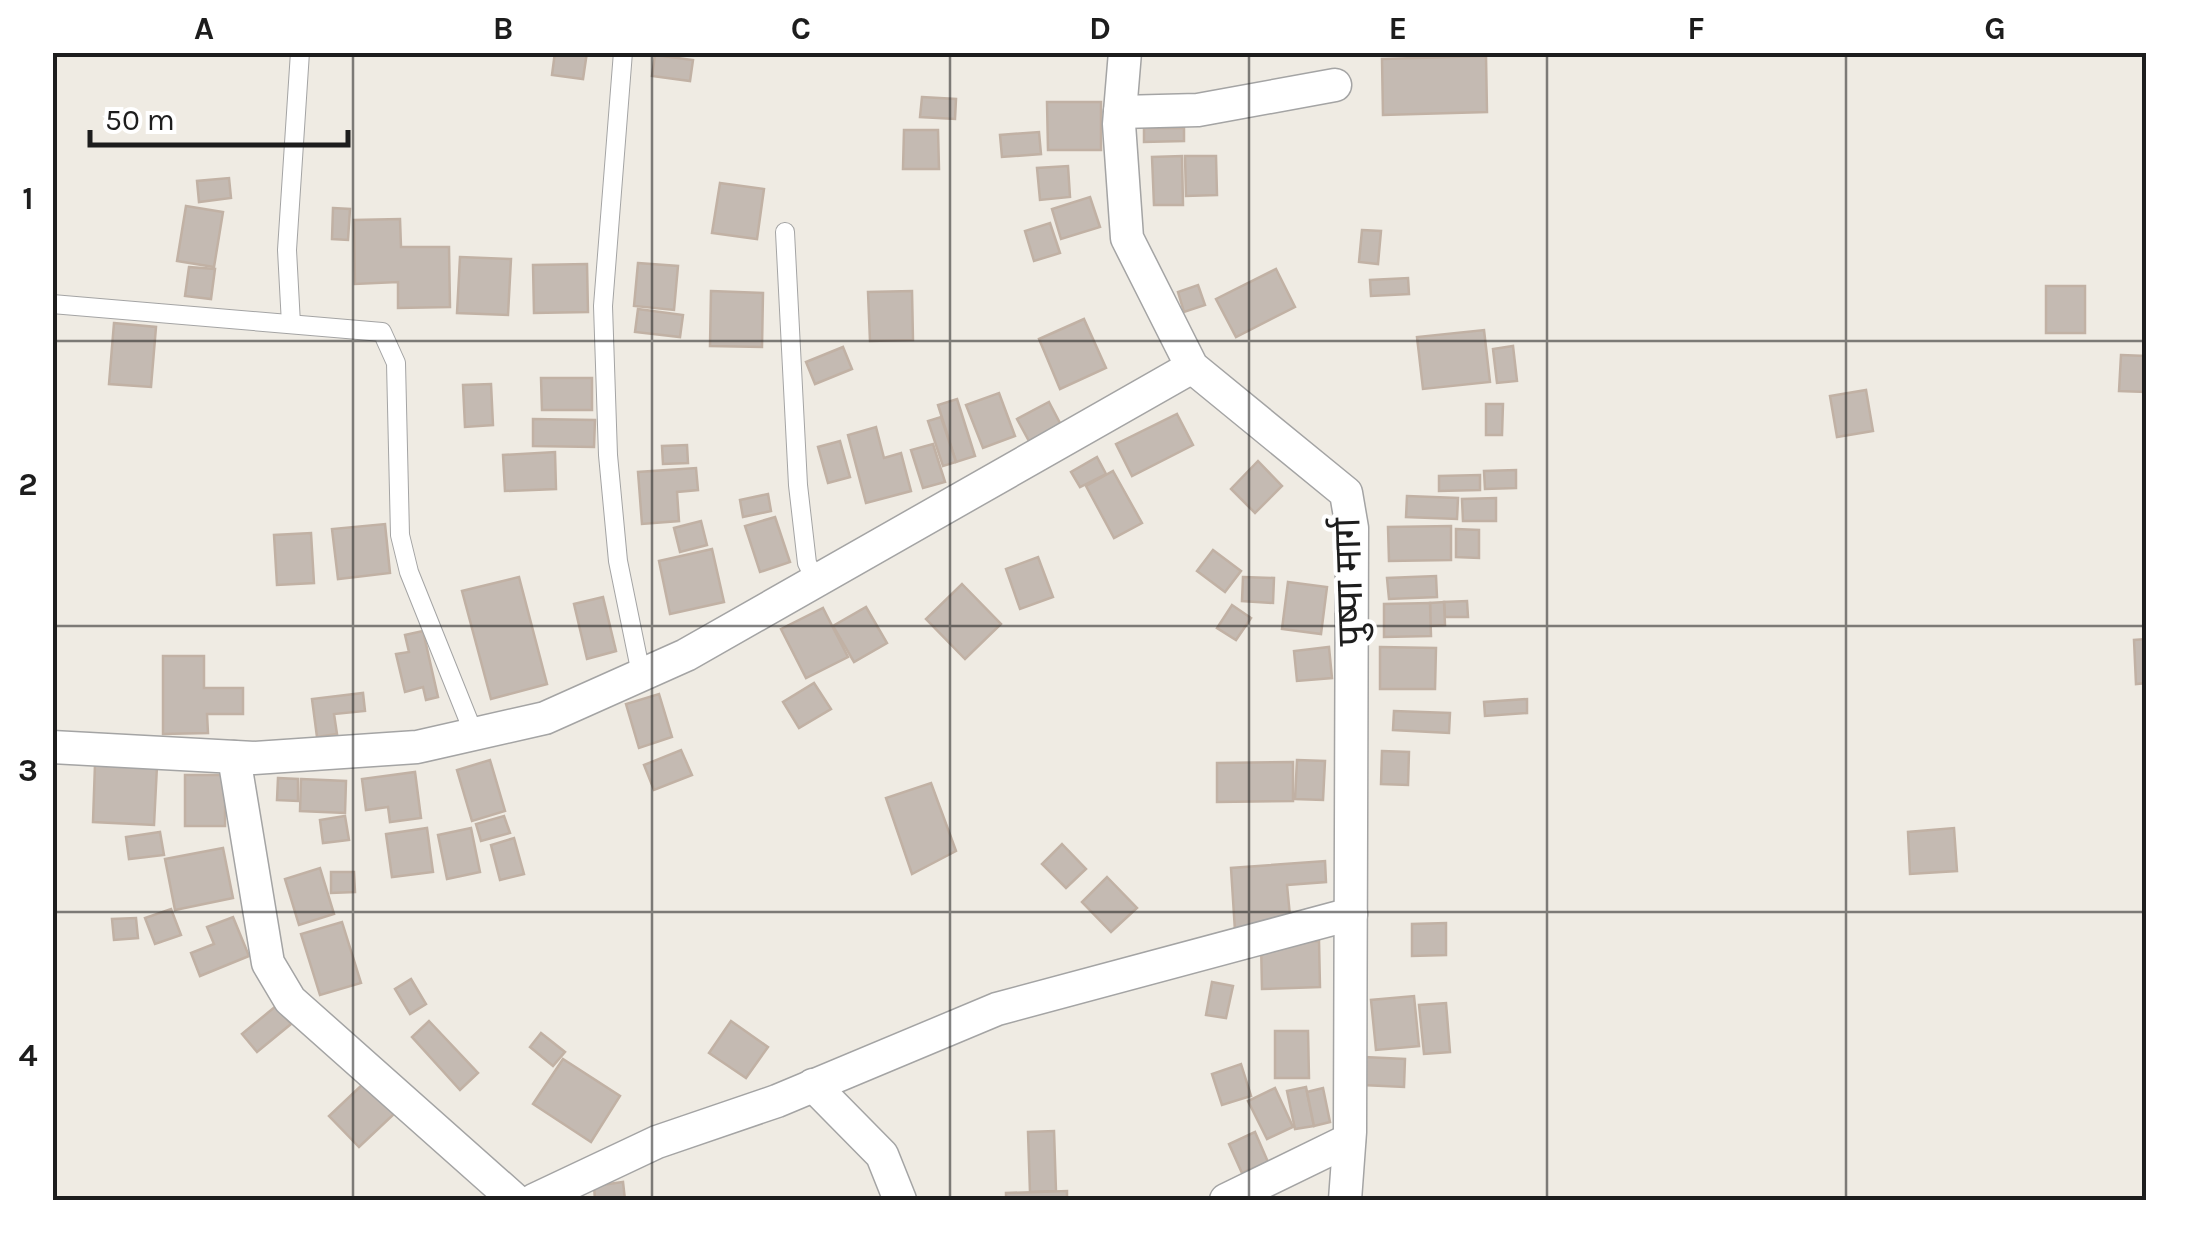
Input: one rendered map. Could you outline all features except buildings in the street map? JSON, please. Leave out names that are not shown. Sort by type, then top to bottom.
[{"type":"street","name":"पुष्पा मार्ग","points":[[1124,52],[1120,112],[1127,238],[1192,367],[1346,493],[1352,528],[1349,1140],[1345,1200]]},
{"type":"street","points":[[1120,112],[1198,110],[1335,85]]},
{"type":"street","points":[[52,747],[234,757],[417,747],[544,718],[686,654],[1192,367]]},
{"type":"street","points":[[234,757],[268,963],[290,1000],[515,1200]]},
{"type":"street","points":[[534,1200],[657,1142],[813,1085],[997,1009],[1351,914]]},
{"type":"street","points":[[813,1085],[882,1156],[900,1200]]},
{"type":"street","points":[[1226,1200],[1349,1140]]},
{"type":"lane","points":[[291,324],[287,250],[300,52]]},
{"type":"lane","points":[[623,52],[603,306],[608,455],[618,561],[642,674]]},
{"type":"lane","points":[[786,232],[798,485],[806,563],[816,581]]},
{"type":"lane","points":[[52,304],[382,332],[396,363],[400,535],[409,572],[474,734]]}]
